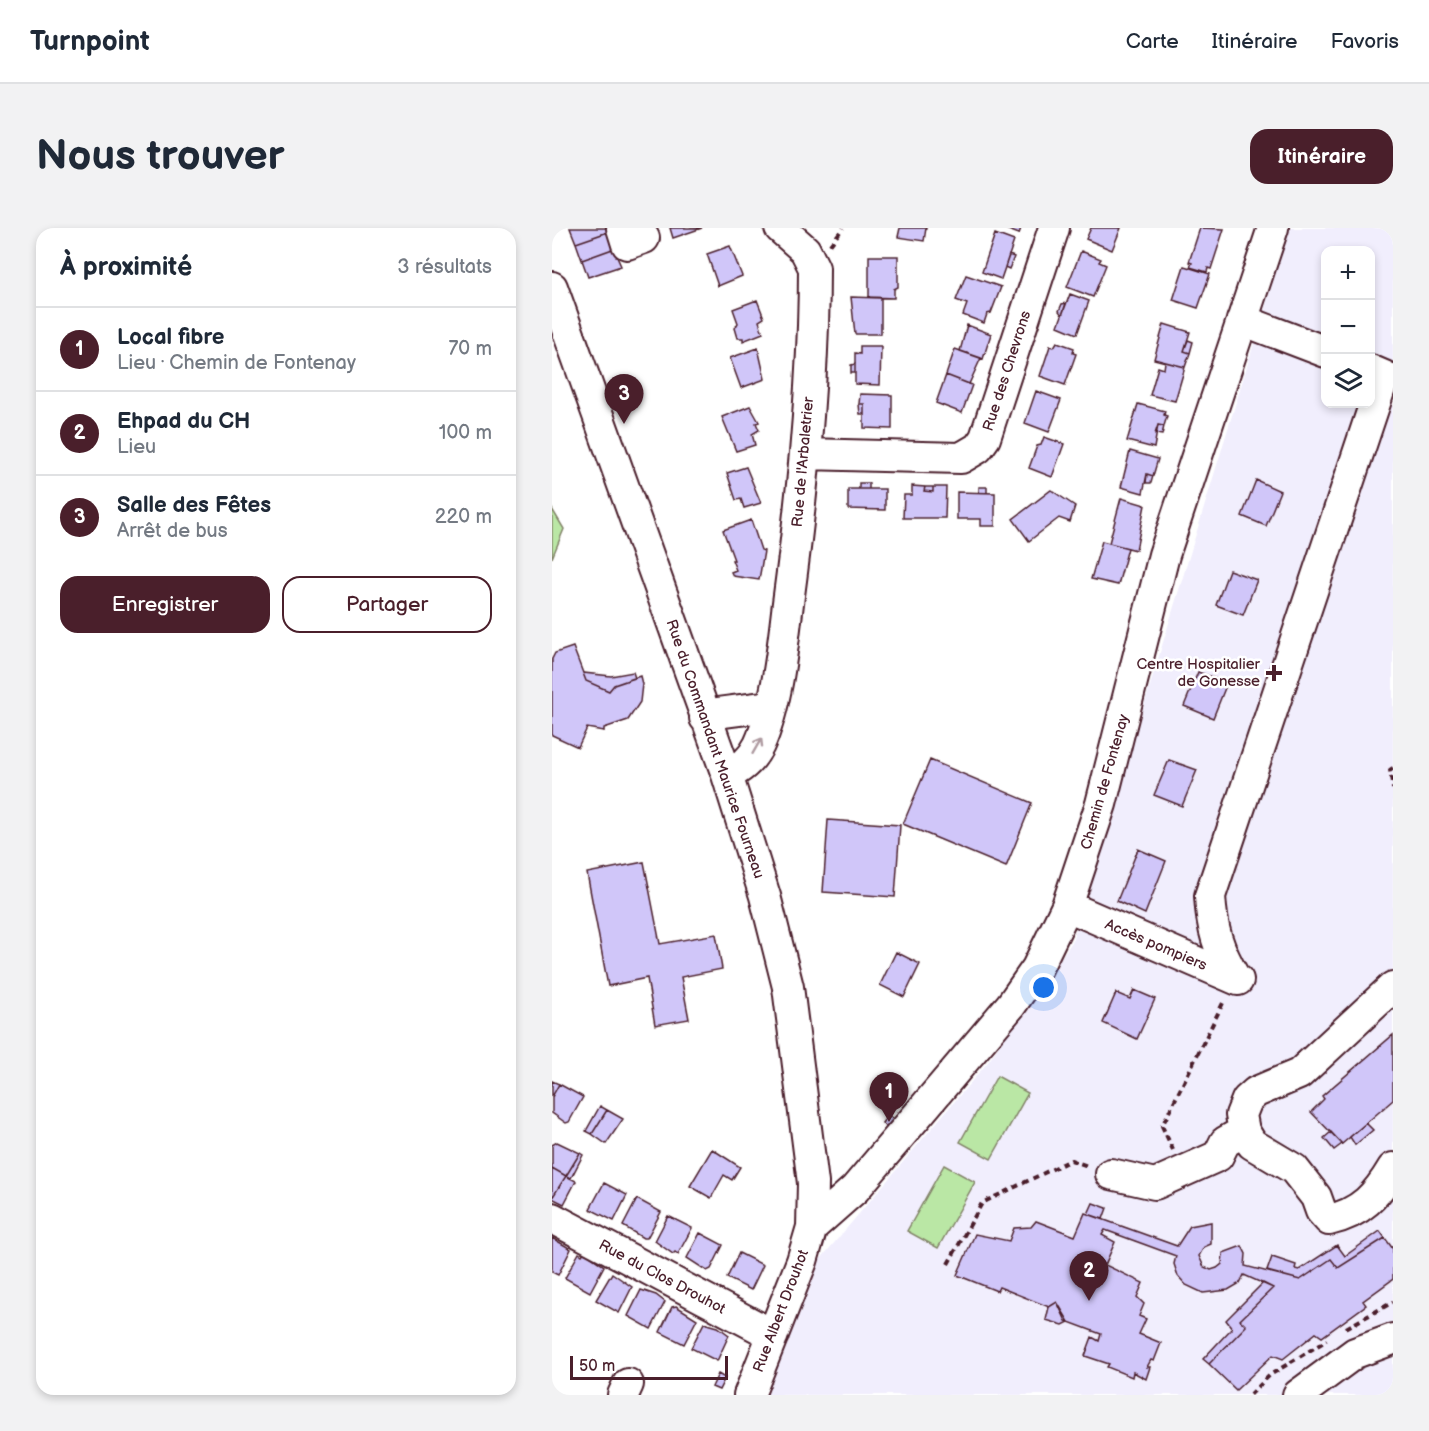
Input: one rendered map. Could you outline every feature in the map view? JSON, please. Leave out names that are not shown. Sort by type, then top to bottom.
[{"type":"street","name":"Rue de l'Arbaletrier","points":[[727,775],[741,768],[758,747],[770,706],[782,649],[805,454],[814,268],[805,250],[780,228]]},
{"type":"street","name":"Rue des Chevrons","points":[[805,454],[961,458],[978,448],[985,438],[1054,228]]},
{"type":"street","name":"Chemin de Fontenay","points":[[812,1227],[855,1189],[998,1022],[1037,968],[1067,906],[1101,804],[1164,555],[1273,228]]},
{"type":"street","name":"Rue du Commandant Maurice Fourneau","points":[[552,287],[727,775],[765,896],[788,987],[813,1183],[812,1227]]},
{"type":"street","points":[[1242,320],[1321,350]]},
{"type":"street","points":[[1375,372],[1384,376],[1375,403]]},
{"type":"street","points":[[1241,981],[1220,954],[1212,924],[1210,896],[1373,408]]},
{"type":"street","points":[[705,718],[717,713],[770,706]]},
{"type":"street","name":"Accès pompiers","points":[[1067,906],[1241,981]]},
{"type":"street","points":[[1393,987],[1299,1074],[1256,1092],[1247,1100],[1241,1115],[1244,1131],[1252,1144],[1294,1169],[1316,1197],[1321,1211],[1329,1220],[1345,1216],[1360,1208],[1376,1195],[1393,1168]]},
{"type":"street","points":[[1111,1174],[1155,1184],[1218,1156],[1225,1142],[1244,1131]]},
{"type":"street","name":"Rue du Clos Drouhot","points":[[552,1218],[773,1335]]},
{"type":"street","name":"Rue Albert Drouhot","points":[[749,1395],[812,1227]]},
{"type":"street","points":[[1298,1395],[1356,1353],[1393,1339]]},
{"type":"path","points":[[1391,769],[1393,789]]},
{"type":"path","points":[[1183,1171],[1162,1126],[1241,981]]},
{"type":"path","points":[[948,1264],[982,1203],[1071,1160],[1111,1174]]},
{"type":"shaded area","name":"Centre Hospitalier de Gonesse","points":[[1289,228],[1393,228],[1393,1395],[764,1395],[818,1262],[988,1062],[1072,942]]},
{"type":"green space","points":[[552,509],[564,529],[552,558]]},
{"type":"green space","points":[[997,1076],[1028,1093],[991,1159],[960,1142]]},
{"type":"green space","points":[[944,1165],[975,1182],[938,1248],[907,1231]]},
{"type":"building","points":[[570,228],[606,228],[608,232],[576,243]]},
{"type":"building","points":[[670,228],[702,228],[673,238]]},
{"type":"building","points":[[900,228],[926,228],[924,241],[898,237]]},
{"type":"building","points":[[1003,228],[1021,228],[1019,234]]},
{"type":"building","points":[[1091,228],[1121,228],[1112,250],[1086,239]]},
{"type":"building","points":[[1200,228],[1224,229],[1211,269],[1208,268],[1207,272],[1190,267],[1192,263],[1189,262]]},
{"type":"building","points":[[608,232],[618,247],[582,260],[576,243]]},
{"type":"building","points":[[995,234],[1014,241],[1001,279],[982,272]]},
{"type":"building","points":[[730,246],[742,276],[718,286],[707,254]]},
{"type":"building","points":[[618,247],[621,256],[617,257],[621,266],[588,277],[582,260]]},
{"type":"building","points":[[1081,251],[1101,259],[1099,262],[1106,265],[1093,297],[1067,287]]},
{"type":"building","points":[[1009,255],[1014,257],[1009,269],[1005,267]]},
{"type":"building","points":[[869,256],[898,256],[898,287],[894,289],[894,298],[869,297]]},
{"type":"building","points":[[1184,266],[1210,274],[1198,308],[1173,300]]},
{"type":"building","points":[[966,275],[1001,287],[991,313],[987,314],[984,323],[963,315],[967,304],[956,300]]},
{"type":"building","points":[[1070,294],[1089,301],[1077,334],[1058,326]]},
{"type":"building","points":[[851,297],[881,298],[881,334],[855,334]]},
{"type":"building","points":[[757,300],[764,318],[759,321],[763,333],[743,341],[743,338],[738,338],[735,328],[738,323],[733,309]]},
{"type":"building","points":[[1066,303],[1062,315],[1059,311],[1062,304]]},
{"type":"building","points":[[1164,324],[1190,332],[1184,351],[1190,353],[1185,367],[1154,359]]},
{"type":"building","points":[[967,325],[991,334],[983,359],[960,351]]},
{"type":"building","points":[[1188,340],[1193,342],[1190,353],[1184,351]]},
{"type":"building","points":[[1057,342],[1074,348],[1073,353],[1076,354],[1065,385],[1040,376],[1050,346],[1054,347]]},
{"type":"building","points":[[860,346],[881,346],[880,385],[855,384],[855,353],[860,354]]},
{"type":"building","points":[[758,348],[765,379],[741,388],[730,358]]},
{"type":"building","points":[[955,349],[981,358],[969,384],[946,375]]},
{"type":"building","points":[[1165,362],[1185,367],[1175,401],[1150,395],[1158,367],[1164,369]]},
{"type":"building","points":[[855,364],[855,373],[851,373],[851,365]]},
{"type":"building","points":[[946,375],[972,385],[962,413],[936,403]]},
{"type":"building","points":[[1036,391],[1061,400],[1049,432],[1025,423]]},
{"type":"building","points":[[860,394],[892,395],[892,429],[864,428],[864,404],[859,404]]},
{"type":"building","points":[[859,404],[864,404],[864,414],[860,414]]},
{"type":"building","points":[[1138,404],[1165,411],[1164,415],[1167,416],[1164,426],[1158,425],[1154,448],[1127,441]]},
{"type":"building","points":[[750,406],[759,422],[756,423],[759,430],[752,434],[755,445],[736,451],[722,417]]},
{"type":"building","points":[[1158,425],[1164,426],[1162,435],[1155,434]]},
{"type":"building","points":[[1044,437],[1064,444],[1052,477],[1029,468],[1037,446],[1041,445]]},
{"type":"building","points":[[1130,451],[1158,459],[1153,476],[1147,474],[1143,493],[1121,487]]},
{"type":"building","points":[[746,467],[761,503],[744,508],[741,499],[736,500],[727,473]]},
{"type":"building","points":[[1147,474],[1153,476],[1151,483],[1146,483]]},
{"type":"building","points":[[1256,480],[1280,491],[1266,526],[1242,516]]},
{"type":"building","points":[[859,483],[869,483],[869,489],[859,489]]},
{"type":"building","points":[[912,486],[925,487],[924,491],[933,492],[933,487],[946,487],[945,518],[903,518],[904,495],[912,495]]},
{"type":"building","points":[[925,487],[933,487],[933,492],[924,491]]},
{"type":"building","points":[[979,487],[987,487],[987,493],[979,493]]},
{"type":"building","points":[[848,489],[885,489],[885,510],[848,509]]},
{"type":"building","points":[[1051,490],[1075,506],[1070,522],[1059,518],[1029,541],[1013,519]]},
{"type":"building","points":[[957,492],[995,493],[995,526],[981,526],[981,519],[957,519]]},
{"type":"building","points":[[1121,498],[1145,505],[1136,550],[1109,543]]},
{"type":"building","points":[[751,520],[761,550],[764,551],[759,580],[733,576],[731,572],[736,570],[732,560],[734,560],[723,530]]},
{"type":"building","points":[[1102,541],[1128,548],[1118,585],[1091,579]]},
{"type":"building","points":[[1229,570],[1257,580],[1243,615],[1216,605]]},
{"type":"building","points":[[573,647],[586,681],[609,691],[614,685],[640,676],[642,684],[640,702],[628,720],[604,728],[604,731],[587,728],[578,747],[552,735],[552,659],[555,653]]},
{"type":"building","points":[[633,672],[635,678],[614,685],[609,691],[586,681],[583,673],[611,676]]},
{"type":"building","points":[[1198,672],[1227,683],[1213,718],[1184,706]]},
{"type":"building","points":[[930,760],[1032,803],[1006,867],[903,824]]},
{"type":"building","points":[[1169,760],[1197,770],[1182,806],[1154,795]]},
{"type":"building","points":[[828,820],[900,825],[895,897],[823,892]]},
{"type":"building","points":[[1138,849],[1166,861],[1145,914],[1117,901]]},
{"type":"building","points":[[644,862],[660,944],[716,934],[722,969],[681,977],[689,1019],[655,1025],[647,978],[608,986],[587,873]]},
{"type":"building","points":[[896,952],[920,964],[904,997],[880,985]]},
{"type":"building","points":[[1134,990],[1155,999],[1137,1039],[1103,1023],[1116,993],[1130,999]]},
{"type":"building","points":[[1393,1035],[1393,1100],[1342,1144],[1311,1112],[1324,1099],[1322,1096]]},
{"type":"building","points":[[552,1081],[559,1084],[552,1097]]},
{"type":"building","points":[[559,1084],[583,1097],[569,1122],[566,1123],[552,1113],[552,1097]]},
{"type":"building","points":[[600,1106],[607,1110],[592,1134],[586,1131]]},
{"type":"building","points":[[607,1110],[623,1119],[606,1144],[592,1134]]},
{"type":"building","points":[[888,1115],[896,1121],[889,1129],[882,1123]]},
{"type":"building","points":[[1366,1123],[1373,1130],[1355,1145],[1350,1137]]},
{"type":"building","points":[[1331,1132],[1342,1144],[1334,1150],[1324,1138]]},
{"type":"building","points":[[557,1142],[580,1153],[566,1176],[552,1168],[552,1145]]},
{"type":"building","points":[[712,1149],[740,1167],[732,1180],[724,1175],[711,1198],[690,1186]]},
{"type":"building","points":[[580,1153],[583,1155],[571,1178],[566,1176]]},
{"type":"building","points":[[552,1168],[566,1176],[552,1198]]},
{"type":"building","points":[[566,1176],[576,1181],[564,1204],[552,1198]]},
{"type":"building","points":[[604,1183],[627,1195],[614,1221],[590,1209]]},
{"type":"building","points":[[637,1199],[661,1212],[647,1238],[623,1226]]},
{"type":"building","points":[[1093,1203],[1107,1208],[1103,1219],[1088,1214]]},
{"type":"building","points":[[1085,1213],[1177,1246],[1190,1226],[1211,1222],[1211,1244],[1204,1247],[1199,1256],[1204,1267],[1211,1270],[1217,1268],[1222,1264],[1223,1253],[1242,1246],[1246,1254],[1245,1266],[1300,1280],[1331,1259],[1338,1268],[1385,1238],[1393,1249],[1393,1279],[1363,1301],[1366,1305],[1322,1337],[1316,1333],[1283,1359],[1273,1355],[1236,1390],[1209,1364],[1246,1326],[1240,1320],[1273,1288],[1244,1275],[1240,1283],[1228,1290],[1203,1293],[1186,1285],[1178,1276],[1174,1264],[1176,1256],[1105,1230],[1102,1235],[1115,1242],[1105,1265],[1143,1283],[1137,1297],[1144,1304],[1139,1316],[1146,1319],[1139,1334],[1161,1343],[1154,1361],[1151,1360],[1147,1367],[1150,1367],[1146,1379],[1133,1372],[1132,1377],[1107,1367],[1109,1364],[1085,1356],[1092,1337],[1099,1341],[1101,1334],[1066,1321],[1057,1302],[1049,1307],[999,1287],[997,1291],[957,1275],[975,1234],[1009,1241],[1014,1228],[1031,1227],[1036,1221],[1075,1236]]},
{"type":"building","points":[[668,1216],[692,1228],[678,1254],[675,1252],[673,1254],[655,1241]]},
{"type":"building","points":[[1380,1231],[1385,1238],[1338,1268],[1331,1259],[1300,1280],[1267,1271],[1272,1257],[1296,1265],[1295,1269],[1299,1270],[1337,1245],[1345,1256]]},
{"type":"building","points":[[700,1233],[723,1245],[711,1269],[707,1271],[687,1258]]},
{"type":"building","points":[[552,1238],[571,1249],[558,1275],[552,1272]]},
{"type":"building","points":[[584,1252],[604,1266],[590,1292],[565,1278],[579,1253],[582,1255]]},
{"type":"building","points":[[739,1253],[763,1265],[751,1290],[727,1278]]},
{"type":"building","points":[[612,1273],[632,1287],[619,1313],[596,1300]]},
{"type":"building","points":[[1263,1283],[1273,1288],[1240,1320],[1246,1326],[1209,1364],[1203,1359],[1232,1328],[1226,1320]]},
{"type":"building","points":[[641,1290],[656,1295],[665,1302],[651,1329],[628,1316]]},
{"type":"building","points":[[1057,1302],[1069,1322],[1063,1325],[1046,1320],[1049,1307]]},
{"type":"building","points":[[676,1306],[697,1319],[684,1344],[660,1332],[672,1307]]},
{"type":"building","points":[[704,1323],[718,1327],[729,1335],[717,1361],[691,1348]]},
{"type":"building","points":[[718,1374],[725,1378],[719,1390],[712,1387]]},
{"type":"place","name":"Salle des Fêtes","points":[[624,424]]},
{"type":"place","name":"Centre Hospitalier de Gonesse","points":[[1274,673]]},
{"type":"place","name":"Local fibre","points":[[889,1122]]},
{"type":"place","name":"Ehpad du CH","points":[[1089,1301]]}]
